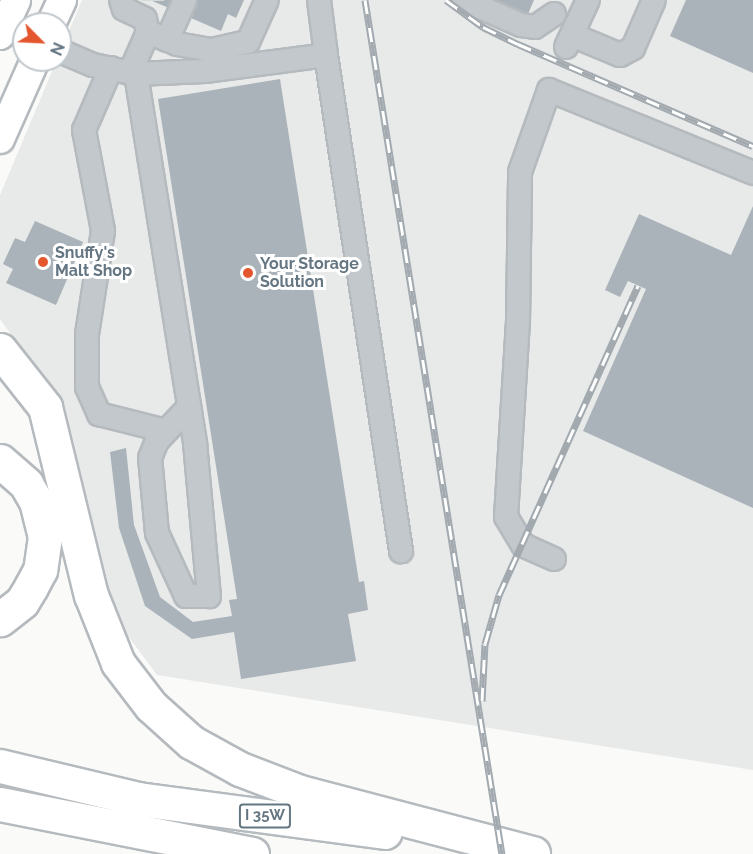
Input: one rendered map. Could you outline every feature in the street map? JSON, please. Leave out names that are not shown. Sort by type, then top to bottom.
[{"type":"highway","points":[[4,359],[45,407],[91,595],[118,663],[151,706],[191,742],[250,773],[300,792],[538,853]]},
{"type":"highway","points":[[0,462],[26,484],[36,501],[45,536],[40,570],[31,587],[22,602],[0,618]]},
{"type":"highway","name":"I 35W","points":[[0,766],[138,799],[538,853]]},
{"type":"highway","name":"I 35W","points":[[0,804],[252,854]]},
{"type":"main road","points":[[9,33],[16,0]]},
{"type":"main road","points":[[0,139],[30,72]]},
{"type":"street","points":[[121,0],[124,9],[212,50],[248,42],[267,0]]},
{"type":"street","points":[[166,431],[99,414],[87,387],[87,334],[103,231],[84,130],[126,72],[153,23],[185,0]]},
{"type":"street","points":[[319,0],[402,551]]},
{"type":"street","points":[[464,0],[520,25],[535,27],[557,7],[572,36],[620,55],[633,48],[654,0]]},
{"type":"street","points":[[572,36],[588,0]]},
{"type":"street","points":[[72,55],[126,72],[205,71],[326,56]]},
{"type":"street","points":[[126,72],[189,407],[209,596],[186,596],[157,533],[150,458],[166,431],[189,407]]},
{"type":"street","points":[[554,559],[523,545],[506,517],[518,322],[520,172],[549,90],[753,173]]},
{"type":"shaded area","points":[[82,0],[753,0],[753,770],[157,675],[108,609],[81,497],[65,411],[0,319],[0,195],[52,72],[72,72],[72,24]]},
{"type":"building","points":[[150,0],[181,0],[176,11]]},
{"type":"building","points":[[191,0],[244,0],[236,18],[228,14],[221,31],[184,15]]},
{"type":"building","points":[[479,0],[534,0],[525,21]]},
{"type":"building","points":[[686,0],[753,0],[753,73],[670,36]]},
{"type":"building","name":"Your Storage Solution","points":[[280,79],[359,582],[364,581],[368,610],[348,614],[356,661],[241,679],[234,632],[192,639],[145,606],[119,528],[110,452],[126,448],[134,525],[160,597],[193,622],[232,616],[229,600],[237,599],[158,99]]},
{"type":"building","points":[[753,206],[753,508],[583,431],[646,289],[628,281],[620,297],[605,290],[639,214],[731,255]]},
{"type":"building","points":[[35,221],[83,242],[56,305],[6,283],[13,269],[3,264],[15,238],[25,242]]},
{"type":"railway","points":[[365,0],[502,854]]},
{"type":"railway","points":[[446,0],[483,27],[518,44],[753,146]]},
{"type":"railway","points":[[482,701],[485,644],[499,595],[638,286]]},
{"type":"place","name":"Snuffy's Malt Shop","points":[[43,262]]},
{"type":"place","name":"Your Storage Solution","points":[[248,273]]}]
